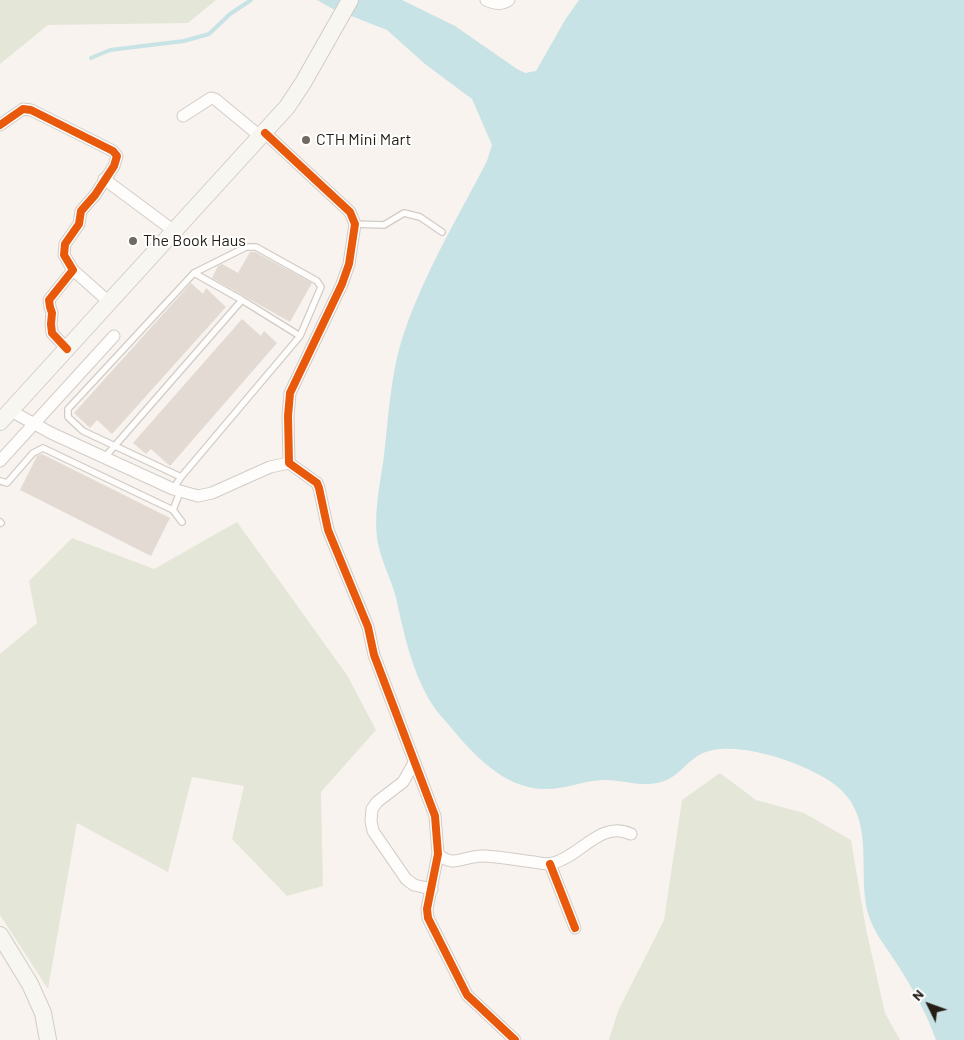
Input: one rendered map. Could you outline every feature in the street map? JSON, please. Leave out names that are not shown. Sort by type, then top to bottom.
[{"type":"main road","points":[[6,416],[287,107],[303,83],[350,0]]},
{"type":"main road","points":[[0,935],[30,984],[43,1013],[48,1040]]},
{"type":"street","points":[[486,0],[498,4],[509,0]]},
{"type":"street","points":[[183,116],[211,98],[215,99],[263,135],[350,212],[355,224],[349,264],[342,284],[290,393],[288,416],[289,463]]},
{"type":"street","points":[[0,125],[23,109],[31,110],[113,151],[117,156],[95,195],[84,207],[80,215],[79,224],[64,244],[66,259],[74,270],[109,302]]},
{"type":"street","points":[[104,179],[174,232]]},
{"type":"street","points":[[66,349],[52,333],[52,313],[49,300],[74,270]]},
{"type":"street","points":[[0,461],[114,336]]},
{"type":"street","points":[[6,416],[34,423],[51,433],[176,491],[204,496],[270,467],[289,463],[317,483],[328,530],[366,621],[374,655],[435,816],[438,854],[427,909],[428,918],[461,986],[473,1002],[515,1040]]},
{"type":"street","points":[[414,763],[408,777],[377,802],[372,809],[372,831],[406,879],[414,884],[432,889]]},
{"type":"street","points":[[438,854],[450,862],[481,856],[550,864],[568,856],[606,832],[622,830],[631,834]]},
{"type":"street","points":[[550,864],[575,928]]},
{"type":"lane","points":[[355,224],[384,225],[404,213],[420,217],[442,232]]},
{"type":"lane","points":[[173,510],[176,491],[181,477],[300,336],[321,287],[317,281],[256,247],[252,246],[240,250],[194,273],[68,409],[68,417],[83,431],[181,477]]},
{"type":"lane","points":[[194,273],[300,336]]},
{"type":"lane","points":[[106,457],[242,300]]},
{"type":"lane","points":[[0,481],[8,483],[33,453],[43,448],[173,510],[182,522]]},
{"type":"shaded area","points":[[0,0],[216,0],[188,23],[48,25],[0,64]]},
{"type":"shaded area","points":[[237,522],[347,675],[376,730],[321,792],[323,886],[287,896],[232,839],[244,786],[192,777],[168,872],[77,823],[48,989],[0,915],[0,654],[37,623],[29,581],[72,538],[154,569]]},
{"type":"shaded area","points":[[720,773],[756,800],[804,813],[851,840],[866,929],[885,1013],[900,1040],[609,1040],[618,1011],[664,920],[682,800]]},
{"type":"water","points":[[317,0],[402,0],[455,26],[525,73],[536,71],[565,20],[579,0],[964,0],[964,1040],[936,1040],[914,992],[873,927],[865,897],[862,831],[858,816],[850,801],[839,788],[827,779],[774,756],[754,751],[717,749],[697,756],[672,777],[654,784],[602,780],[550,789],[528,787],[502,776],[478,757],[434,707],[425,692],[414,666],[394,592],[381,554],[376,525],[377,502],[393,382],[402,339],[430,271],[487,161],[492,145],[472,99],[425,64],[387,30],[331,8]]},
{"type":"building","points":[[250,252],[255,252],[312,283],[290,322],[212,278],[218,266],[222,264],[238,273]]},
{"type":"building","points":[[191,283],[203,294],[206,288],[226,307],[112,434],[97,420],[90,428],[74,413]]},
{"type":"building","points":[[242,319],[261,336],[264,331],[277,343],[170,466],[151,449],[146,454],[133,443]]},
{"type":"building","points":[[42,454],[170,518],[151,556],[20,490],[37,456]]},
{"type":"waterway","points":[[91,58],[110,50],[184,41],[209,34],[230,14],[251,0]]},
{"type":"cycle path","points":[[0,125],[23,109],[31,110],[113,151],[117,156],[114,166],[95,195],[81,211],[79,224],[65,244],[64,255],[73,270],[49,300],[52,313],[52,333],[67,349]]},
{"type":"cycle path","points":[[265,133],[350,212],[355,224],[349,264],[342,284],[290,393],[288,416],[289,463],[317,483],[328,530],[368,627],[374,655],[435,816],[438,854],[427,909],[428,918],[467,995],[515,1040]]},
{"type":"cycle path","points":[[550,864],[575,928]]},
{"type":"place","name":"CTH Mini Mart","points":[[306,140]]},
{"type":"place","name":"The Book Haus","points":[[133,241]]}]
